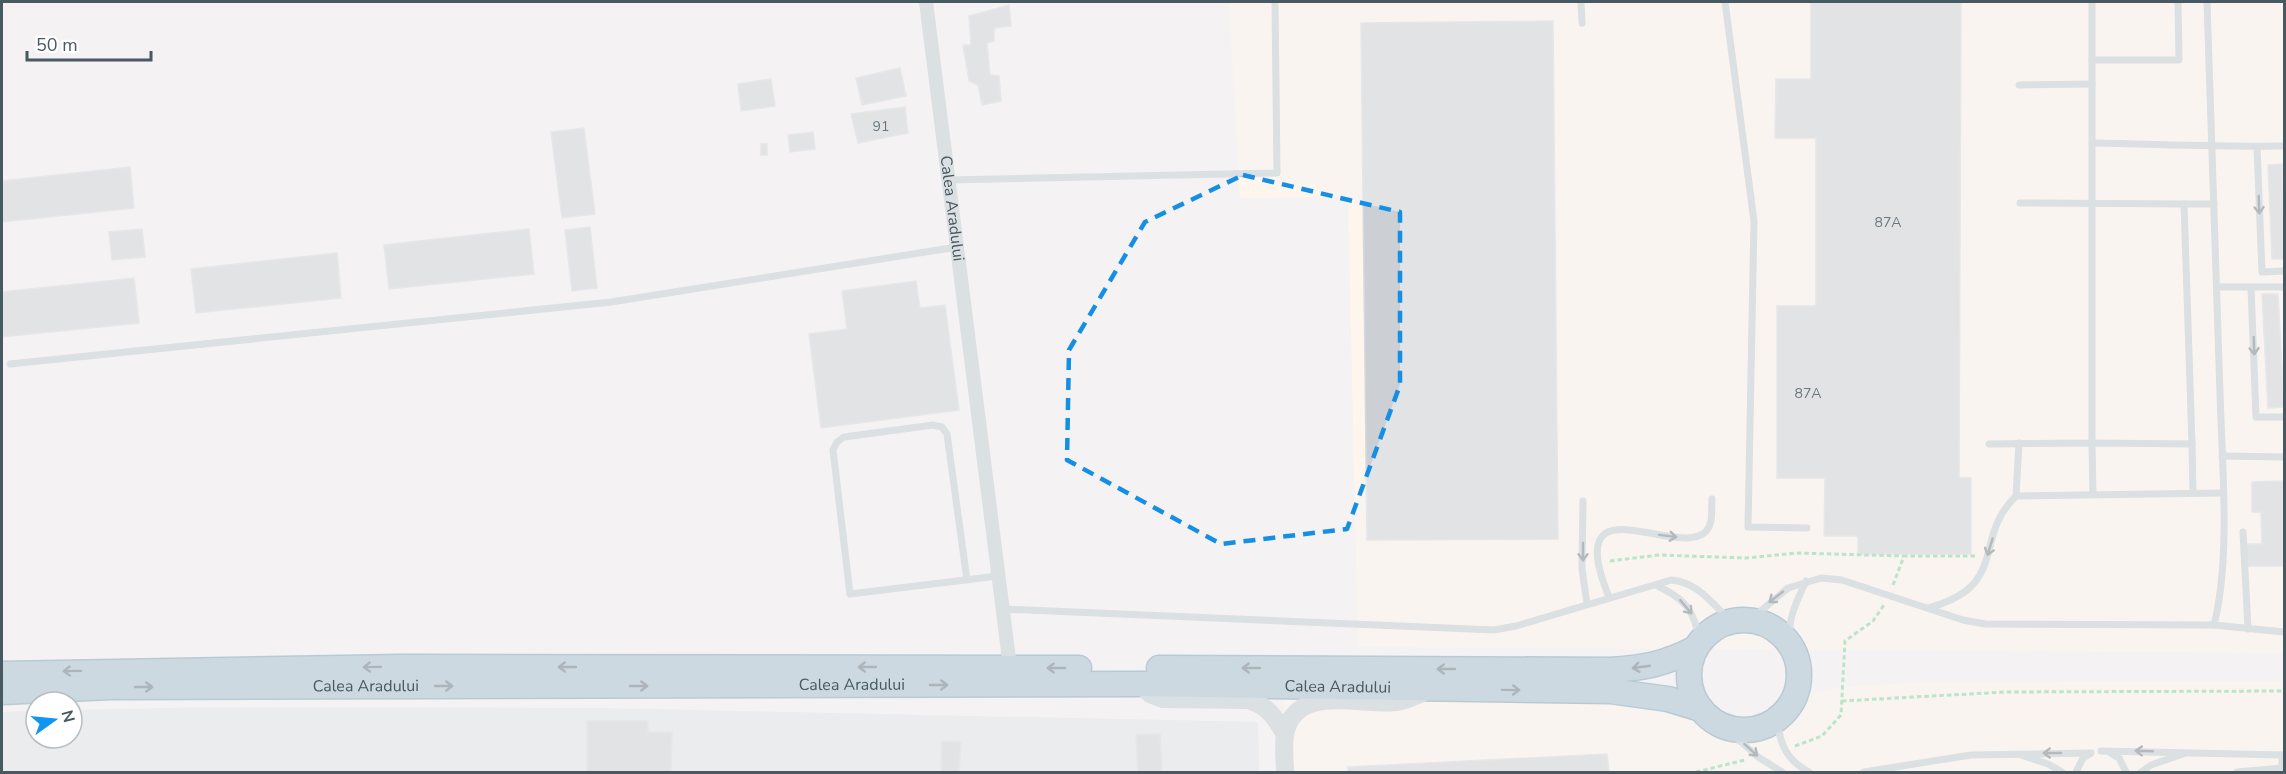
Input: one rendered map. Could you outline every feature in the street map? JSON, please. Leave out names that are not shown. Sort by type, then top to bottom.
[{"type":"highway","points":[[1741,620],[1765,624],[1779,632],[1790,644],[1799,666],[1796,695],[1777,720]]},
{"type":"highway","name":"Calea Aradului","points":[[1701,709],[1693,695],[1689,680],[1690,664],[1698,645],[1709,632],[1741,620]]},
{"type":"highway","name":"Calea Aradului","points":[[2,674],[401,667],[1609,670],[1642,668],[1670,662],[1698,645]]},
{"type":"highway","name":"Calea Aradului","points":[[2,692],[110,687],[1141,684],[1431,688],[1610,691],[1668,699],[1701,709],[1722,725],[1748,730],[1777,720]]},
{"type":"street","name":"Calea Aradului","points":[[926,2],[1010,668]]},
{"type":"street","points":[[1141,684],[1150,694],[1163,699],[1248,700],[1259,703],[1277,719],[1285,735]]},
{"type":"street","points":[[1285,772],[1285,735],[1292,718],[1303,705],[1312,702],[1396,702],[1431,688]]},
{"type":"lane","points":[[949,180],[1277,173],[1275,2]]},
{"type":"lane","points":[[1581,2],[1582,23]]},
{"type":"lane","points":[[1725,2],[1754,221],[1748,526],[1807,528]]},
{"type":"lane","points":[[2092,2],[2093,494]]},
{"type":"lane","points":[[2092,60],[2179,60],[2178,2]]},
{"type":"lane","points":[[2207,2],[2222,456],[2223,571],[2214,625]]},
{"type":"lane","points":[[2019,85],[2092,84]]},
{"type":"lane","points":[[2092,143],[2189,144],[2211,148],[2284,147]]},
{"type":"lane","points":[[2257,147],[2262,272],[2284,271]]},
{"type":"lane","points":[[2020,203],[2214,204]]},
{"type":"lane","points":[[2184,204],[2193,493]]},
{"type":"lane","points":[[10,364],[611,302],[957,247]]},
{"type":"lane","points":[[2217,287],[2284,287]]},
{"type":"lane","points":[[2251,288],[2256,417],[2284,417]]},
{"type":"lane","points":[[967,580],[947,434],[942,427],[933,425],[844,437],[837,442],[833,450],[850,594],[967,580],[998,576]]},
{"type":"lane","points":[[1928,608],[1961,596],[1983,573],[2002,510],[2016,496],[2019,443]]},
{"type":"lane","points":[[1989,444],[2192,444]]},
{"type":"lane","points":[[2222,456],[2284,457]]},
{"type":"lane","points":[[2016,496],[2222,493]]},
{"type":"lane","points":[[1609,597],[1598,565],[1601,540],[1611,530],[1631,529],[1692,538],[1703,534],[1711,524],[1712,499]]},
{"type":"lane","points":[[1583,501],[1582,569],[1587,604]]},
{"type":"lane","points":[[2243,532],[2248,629]]},
{"type":"lane","points":[[1002,609],[1494,630],[1516,626],[1671,580],[1684,581],[1695,586],[1741,620],[1788,588],[1821,578],[1842,580],[1963,620],[2003,626],[2214,625],[2284,632]]},
{"type":"lane","points":[[1790,644],[1788,630],[1793,607],[1806,581]]},
{"type":"lane","points":[[1656,585],[1671,592],[1690,608],[1697,622],[1698,645]]},
{"type":"lane","points":[[1777,720],[1784,751],[1796,765],[1809,772]]},
{"type":"lane","points":[[1722,725],[1758,757],[1782,772]]},
{"type":"lane","points":[[2101,751],[2119,758],[2126,772]]},
{"type":"lane","points":[[1864,772],[1971,755],[2013,753],[2101,751],[2283,755],[2282,768],[2237,772]]},
{"type":"lane","points":[[2013,753],[2048,764],[2062,772]]},
{"type":"lane","points":[[2076,772],[2083,758],[2091,753]]},
{"type":"lane","points":[[2141,772],[2151,765],[2187,753]]},
{"type":"path","points":[[1598,565],[1627,557],[1659,555],[1746,558],[1796,554],[1904,556]]},
{"type":"path","points":[[1842,701],[2005,692],[2284,691]]},
{"type":"path","points":[[1822,736],[1841,715]]},
{"type":"highlighted area","points":[[1243,175],[1400,212],[1400,385],[1347,529],[1221,544],[1067,460],[1069,350],[1145,222]]},
{"type":"shaded area","points":[[1229,2],[2284,2],[2284,653],[1358,647],[1348,197],[1240,198]]},
{"type":"shaded area","points":[[2284,681],[2284,772],[1285,772],[1283,686],[1610,691],[1701,709],[1722,725],[1748,730],[1777,720],[1809,694],[1842,687],[1925,682]]},
{"type":"shaded area","points":[[212,707],[600,708],[1258,722],[1259,772],[2,772],[2,712],[24,711],[24,750],[84,750],[84,710]]},
{"type":"building","points":[[1811,2],[1961,2],[1959,478],[1971,478],[1971,554],[1858,554],[1858,536],[1824,536],[1825,478],[1777,478],[1777,306],[1816,306],[1816,138],[1775,138],[1776,79],[1811,79]]},
{"type":"building","points":[[1009,5],[1011,26],[994,28],[994,41],[987,43],[990,75],[999,76],[1001,101],[982,105],[978,85],[969,81],[963,45],[971,45],[969,16]]},
{"type":"building","points":[[1553,21],[1558,539],[1367,540],[1361,23]]},
{"type":"building","points":[[900,68],[906,96],[862,105],[856,78]]},
{"type":"building","points":[[771,79],[775,106],[741,111],[738,84]]},
{"type":"building","points":[[905,107],[908,133],[858,143],[851,114]]},
{"type":"building","points":[[584,128],[595,214],[562,218],[551,132]]},
{"type":"building","points":[[813,132],[815,149],[790,152],[788,135]]},
{"type":"building","points":[[761,144],[767,144],[767,155],[761,155]]},
{"type":"building","points":[[2282,164],[2284,259],[2272,259],[2268,165]]},
{"type":"building","points":[[130,167],[134,208],[2,222],[2,181]]},
{"type":"building","points":[[590,227],[597,288],[572,291],[565,230]]},
{"type":"building","points":[[142,229],[145,257],[112,260],[109,232]]},
{"type":"building","points":[[529,229],[534,274],[389,289],[384,245]]},
{"type":"building","points":[[337,253],[341,298],[196,313],[191,269]]},
{"type":"building","points":[[134,278],[139,323],[2,337],[2,292]]},
{"type":"building","points":[[916,281],[920,308],[945,305],[959,410],[821,428],[809,334],[847,329],[842,291]]},
{"type":"building","points":[[2262,294],[2278,294],[2284,407],[2268,408]]},
{"type":"building","points":[[2284,481],[2284,566],[2246,566],[2246,544],[2262,544],[2261,512],[2252,512],[2252,482]]},
{"type":"building","points":[[587,721],[648,721],[648,732],[672,732],[671,772],[587,772]]},
{"type":"building","points":[[1160,734],[1162,772],[1138,772],[1136,735]]},
{"type":"building","points":[[942,741],[961,742],[959,772],[941,772]]},
{"type":"building","points":[[1607,754],[1609,772],[1348,772],[1348,767]]}]
